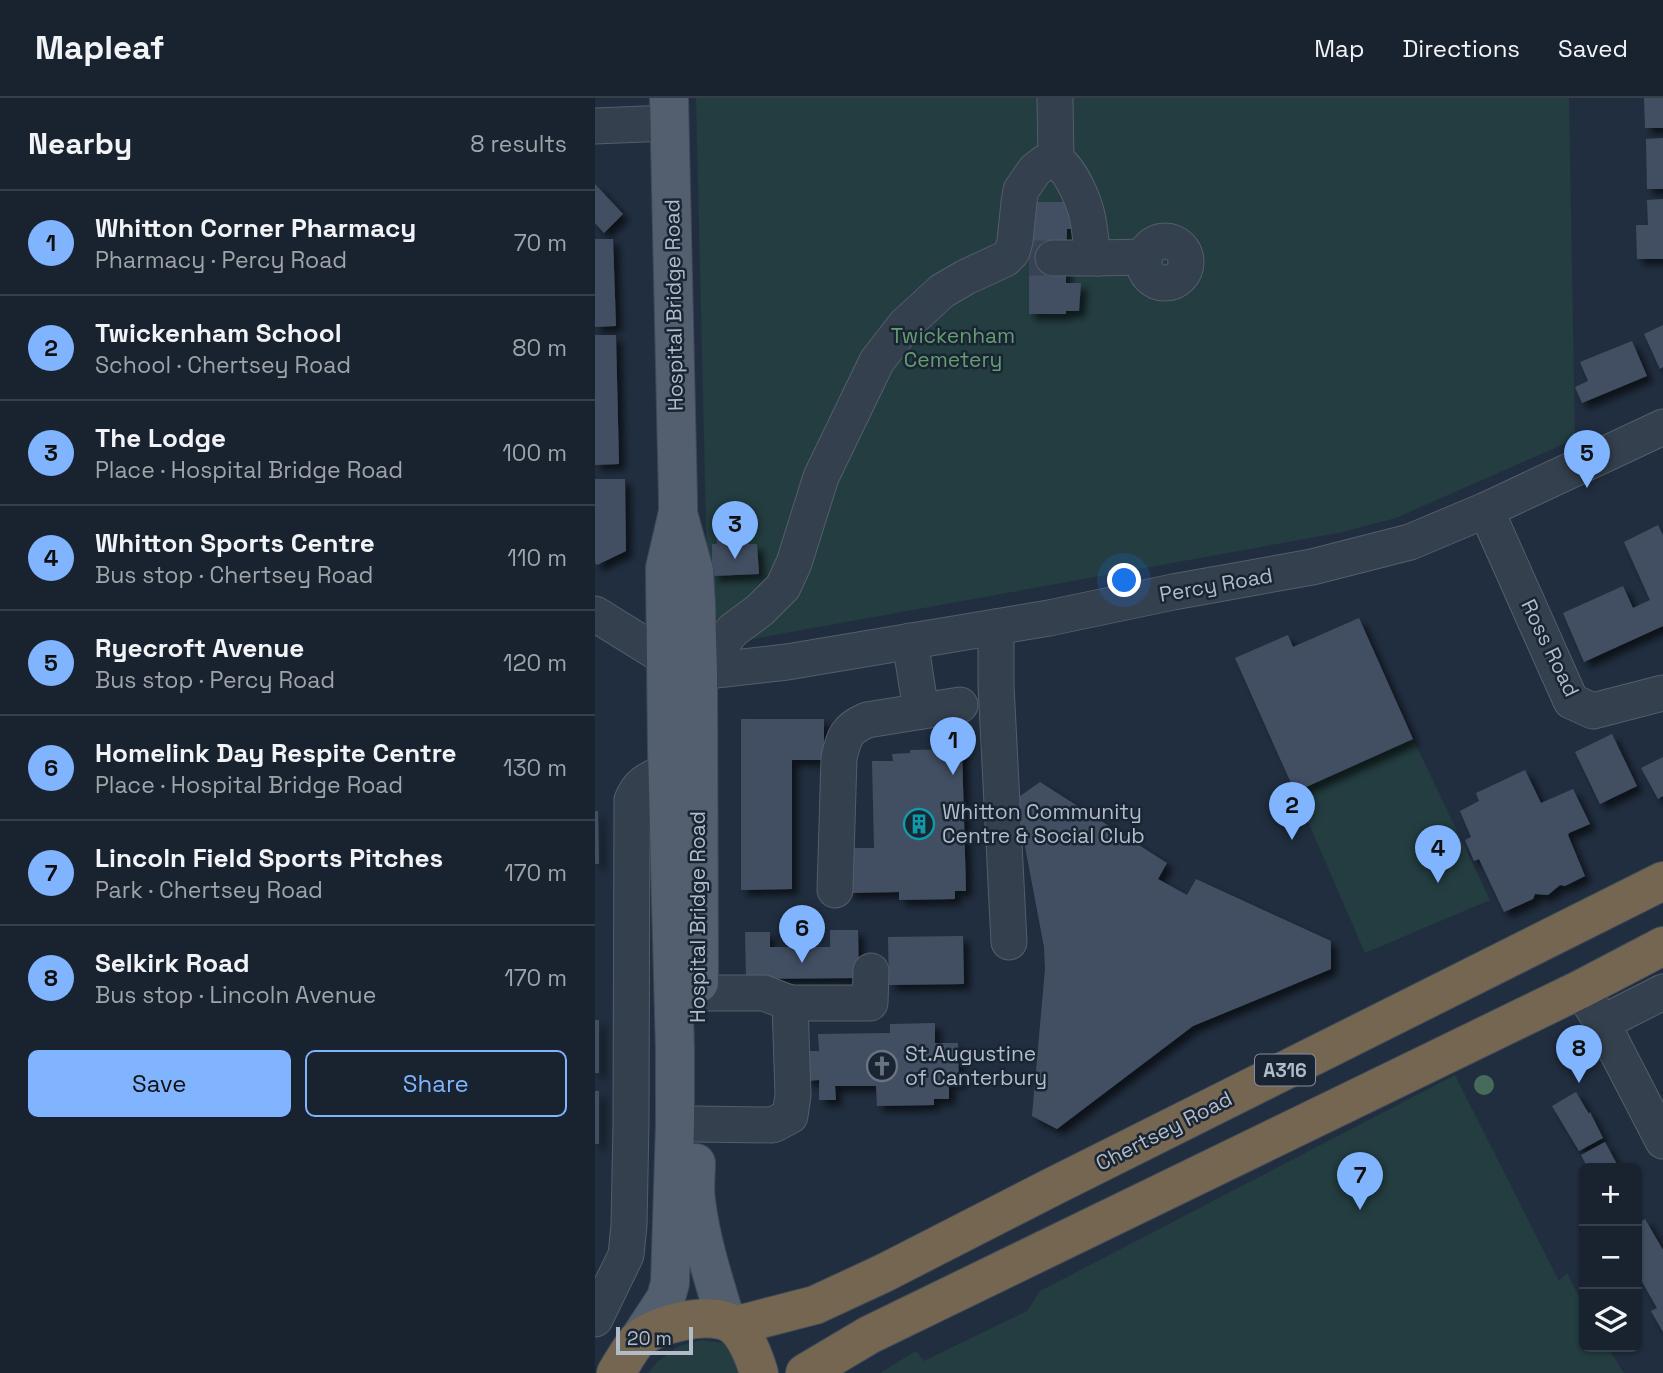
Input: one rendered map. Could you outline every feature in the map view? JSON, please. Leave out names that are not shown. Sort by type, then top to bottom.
[{"type":"highway","name":"Chertsey Road","points":[[730,1324],[815,1305],[884,1273],[1663,881]]},
{"type":"highway","name":"A316","points":[[805,1373],[869,1335],[1581,989],[1663,946]]},
{"type":"highway","name":"A316","points":[[639,1339],[663,1326],[697,1318],[730,1324]]},
{"type":"highway","points":[[730,1324],[746,1340],[759,1373]]},
{"type":"highway","points":[[616,1373],[639,1339]]},
{"type":"main road","name":"Hospital Bridge Road","points":[[639,1339],[666,1298],[670,1283],[696,1125],[675,1051],[667,771],[694,571],[678,512],[669,111]]},
{"type":"main road","name":"Hospital Bridge Road","points":[[682,665],[699,993],[695,1198],[708,1265],[730,1324]]},
{"type":"street","points":[[1055,98],[1056,160]]},
{"type":"street","points":[[595,126],[669,111]]},
{"type":"street","points":[[1029,259],[1012,252],[1021,190],[1035,170],[1044,163],[1056,160],[1064,165],[1075,183],[1088,216],[1092,249],[1098,258]]},
{"type":"street","points":[[595,614],[682,665],[760,610],[783,587],[795,563],[821,477],[877,361],[905,325],[942,291],[966,276],[1029,259],[1144,257]]},
{"type":"street","name":"Percy Road","points":[[682,665],[787,662],[996,627],[1323,565],[1410,542],[1486,510],[1663,426]]},
{"type":"street","name":"Ross Road","points":[[1486,510],[1571,701],[1593,711],[1663,693]]},
{"type":"street","points":[[996,627],[996,685],[1009,942]]},
{"type":"street","points":[[910,640],[921,711]]},
{"type":"street","points":[[835,890],[839,758],[843,740],[852,726],[867,720],[960,705]]},
{"type":"street","points":[[595,1319],[626,1255],[629,1225],[632,800],[636,790],[647,780],[667,771]]},
{"type":"street","points":[[699,993],[764,993],[790,1003],[870,1003],[871,971]]},
{"type":"street","points":[[1581,989],[1602,1023],[1663,1141]]},
{"type":"street","points":[[1602,1023],[1663,992]]},
{"type":"street","points":[[631,1124],[773,1125],[790,1116],[793,1095],[790,1003]]},
{"type":"green space","name":"Twickenham Cemetery","points":[[696,98],[1569,98],[1575,439],[1396,518],[1343,532],[742,641],[708,610]]},
{"type":"green space","points":[[1413,739],[1490,900],[1365,953],[1295,792]]},
{"type":"green space","points":[[1455,1075],[1559,1281],[1567,1273],[1579,1296],[1579,1352],[1610,1352],[1624,1373],[880,1373],[916,1351],[924,1361],[1027,1311],[1040,1291]]},
{"type":"green space","points":[[702,1340],[723,1343],[734,1357],[739,1373],[648,1373],[657,1362],[679,1346]]},
{"type":"building","points":[[1644,98],[1663,98],[1663,128],[1645,128]]},
{"type":"building","points":[[1663,138],[1663,189],[1647,189],[1646,139]]},
{"type":"building","points":[[595,184],[623,214],[604,233],[595,223]]},
{"type":"building","points":[[1663,199],[1663,259],[1637,259],[1636,225],[1648,225],[1647,200]]},
{"type":"building","points":[[1029,202],[1067,202],[1080,229],[1067,229],[1066,271],[1066,283],[1081,283],[1079,311],[1066,311],[1066,314],[1029,314]]},
{"type":"building","points":[[595,239],[613,239],[616,326],[595,327]]},
{"type":"building","points":[[1663,325],[1663,367],[1660,369],[1644,334]]},
{"type":"building","points":[[595,335],[616,335],[619,464],[595,465]]},
{"type":"building","points":[[1632,341],[1647,376],[1582,403],[1575,387],[1588,381],[1580,362]]},
{"type":"building","points":[[595,479],[625,479],[626,551],[597,565],[595,563]]},
{"type":"building","points":[[1658,525],[1663,535],[1663,626],[1584,662],[1563,613],[1623,586],[1633,608],[1650,600],[1624,542]]},
{"type":"building","points":[[733,529],[733,544],[757,544],[759,574],[712,576],[712,544],[717,544],[716,530]]},
{"type":"building","points":[[1359,618],[1413,739],[1295,792],[1235,658],[1288,635],[1293,647]]},
{"type":"building","points":[[741,719],[824,719],[824,760],[792,760],[792,889],[741,890]]},
{"type":"building","points":[[1612,734],[1637,786],[1600,804],[1575,752]]},
{"type":"building","name":"Whitton Community Centre & Social Club","points":[[962,749],[966,891],[955,891],[955,899],[899,900],[899,892],[848,893],[848,848],[874,848],[872,761],[893,761],[892,754],[910,753],[910,750]]},
{"type":"building","points":[[1663,757],[1663,796],[1658,799],[1641,768]]},
{"type":"building","points":[[1525,770],[1541,803],[1573,789],[1590,824],[1568,835],[1585,876],[1565,886],[1560,885],[1548,895],[1535,894],[1533,899],[1504,912],[1479,859],[1474,861],[1465,840],[1471,837],[1460,811],[1479,801],[1476,793]]},
{"type":"building","points":[[1040,782],[1167,863],[1158,879],[1187,895],[1196,879],[1331,941],[1331,969],[1193,1026],[1057,1129],[1032,1116],[1045,969],[1044,947],[1016,799]]},
{"type":"building","points":[[595,811],[598,811],[599,864],[595,864]]},
{"type":"building","points":[[830,930],[858,930],[859,978],[746,979],[745,932],[770,932],[770,947],[830,947]]},
{"type":"building","points":[[963,936],[964,984],[889,985],[888,937]]},
{"type":"building","points":[[595,1020],[599,1020],[599,1073],[595,1073]]},
{"type":"building","name":"St.Augustine of Canterbury","points":[[935,1023],[935,1043],[958,1043],[959,1083],[949,1083],[949,1099],[934,1099],[934,1105],[877,1106],[876,1086],[835,1086],[836,1100],[819,1100],[819,1080],[806,1081],[806,1051],[819,1051],[818,1034],[890,1033],[890,1024]]},
{"type":"building","points":[[595,1091],[599,1091],[599,1144],[595,1144]]},
{"type":"building","points":[[1576,1092],[1603,1138],[1579,1151],[1552,1106]]},
{"type":"building","points":[[1605,1142],[1616,1163],[1585,1163],[1581,1155]]},
{"type":"building","points":[[1645,1219],[1663,1250],[1663,1332],[1651,1311],[1657,1308],[1642,1282],[1642,1221]]},
{"type":"tunnel","points":[[1029,258],[1053,258]]},
{"type":"place","name":"Ryecroft Avenue","points":[[1587,488]]},
{"type":"place","name":"The Lodge","points":[[735,559]]},
{"type":"place","name":"Whitton Corner Pharmacy","points":[[953,775]]},
{"type":"place","name":"Whitton Community Centre & Social Club","points":[[919,824]]},
{"type":"place","name":"Twickenham School","points":[[1292,840]]},
{"type":"place","name":"Whitton Sports Centre","points":[[1438,883]]},
{"type":"place","name":"Homelink Day Respite Centre","points":[[802,963]]},
{"type":"place","name":"St.Augustine of Canterbury","points":[[882,1066]]},
{"type":"place","name":"Selkirk Road","points":[[1579,1083]]},
{"type":"place","name":"Lincoln Field Sports Pitches","points":[[1360,1210]]}]
